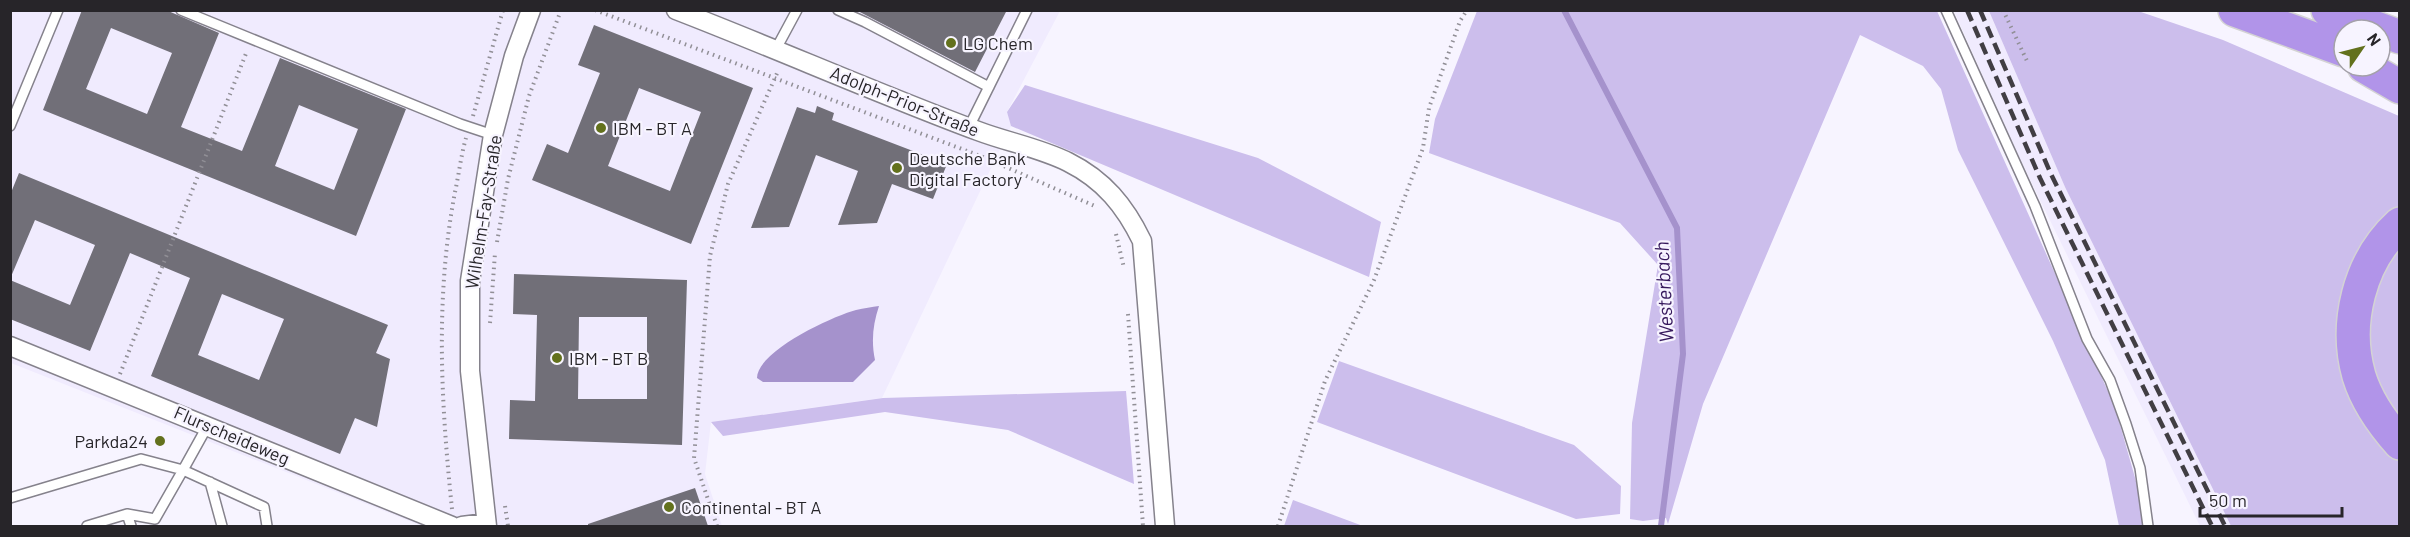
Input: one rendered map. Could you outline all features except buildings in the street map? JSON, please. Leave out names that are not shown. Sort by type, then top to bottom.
[{"type":"highway","points":[[2235,10],[2332,38]]},
{"type":"highway","points":[[2385,78],[2400,87]]},
{"type":"highway","points":[[2400,224],[2378,250],[2365,273],[2357,298],[2353,324],[2354,350],[2359,376],[2369,401],[2382,423],[2400,442]]},
{"type":"street","name":"Wilhelm-Fay-Straße","points":[[486,525],[470,371],[470,280],[493,135],[514,56],[531,10]]},
{"type":"street","name":"Adolph-Prior-Straße","points":[[676,10],[969,127],[1068,162],[1112,194],[1129,214],[1142,241],[1165,526]]},
{"type":"street","name":"Flurscheideweg","points":[[10,346],[452,526]]},
{"type":"street","points":[[462,526],[486,525]]},
{"type":"lane","points":[[10,126],[58,10]]},
{"type":"lane","points":[[181,10],[460,124],[493,135]]},
{"type":"lane","points":[[781,51],[797,10]]},
{"type":"lane","points":[[838,10],[989,87]]},
{"type":"lane","points":[[969,127],[1027,10]]},
{"type":"lane","points":[[1946,10],[2035,206],[2087,339],[2114,391],[2140,468],[2148,526]]},
{"type":"lane","points":[[87,526],[127,514],[158,523],[183,470],[208,425]]},
{"type":"lane","points":[[10,498],[141,459],[183,470],[264,507],[267,526]]},
{"type":"lane","points":[[210,482],[222,526]]},
{"type":"lane","points":[[127,514],[131,526]]},
{"type":"path","points":[[490,333],[495,254],[508,179],[529,96],[561,10]]},
{"type":"path","points":[[595,10],[983,157],[1102,209]]},
{"type":"path","points":[[1278,526],[1325,381],[1374,280],[1423,148],[1429,108],[1467,10]]},
{"type":"path","points":[[2003,10],[2027,61]]},
{"type":"path","points":[[717,526],[694,458],[710,256],[728,184],[775,78],[781,51]]},
{"type":"path","points":[[114,387],[243,62]]},
{"type":"path","points":[[1112,227],[1117,237],[1125,272]]},
{"type":"path","points":[[1127,306],[1143,526]]},
{"type":"path","points":[[504,498],[508,526]]},
{"type":"shaded area","points":[[10,11],[1060,11],[1007,112],[1011,126],[882,398],[711,422],[705,474],[722,526],[422,526],[11,363]]},
{"type":"shaded area","points":[[1477,11],[1937,11],[2115,407],[2143,506],[2144,526],[2119,526],[2105,460],[2053,341],[1958,150],[1941,89],[1923,66],[1860,35],[1703,404],[1668,524],[1666,518],[1643,521],[1630,519],[1632,423],[1658,265],[1620,223],[1429,153],[1435,119]]},
{"type":"shaded area","points":[[1954,11],[1989,11],[2065,187],[2231,526],[2200,526],[2015,149]]},
{"type":"shaded area","points":[[1989,11],[2138,11],[2223,40],[2399,116],[2399,206],[2378,227],[2346,291],[2399,457],[2399,526],[2231,526],[2065,187]]},
{"type":"shaded area","points":[[1025,85],[1258,158],[1381,222],[1369,277],[1011,126],[1007,112]]},
{"type":"shaded area","points":[[2399,237],[2399,431],[2374,392],[2362,309]]},
{"type":"shaded area","points":[[879,306],[873,333],[875,360],[853,382],[763,382],[757,378],[760,368],[769,357],[798,336],[831,319],[859,309]]},
{"type":"shaded area","points":[[1339,361],[1574,445],[1621,486],[1620,514],[1576,519],[1317,422]]},
{"type":"shaded area","points":[[1126,391],[1134,484],[1008,430],[885,412],[723,436],[711,422],[883,398]]},
{"type":"shaded area","points":[[1293,500],[1363,526],[1284,526]]},
{"type":"waterway","name":"Westerbach","points":[[1564,10],[1677,228],[1683,354],[1661,526]]},
{"type":"railway","points":[[1967,10],[2040,178],[2212,526]]},
{"type":"railway","points":[[1980,10],[2050,172],[2225,526]]},
{"type":"place","name":"LG Chem","points":[[951,43]]},
{"type":"place","name":"IBM - BT A","points":[[601,128]]},
{"type":"place","name":"Deutsche Bank Digital Factory","points":[[897,168]]},
{"type":"place","name":"IBM - BT B","points":[[557,358]]},
{"type":"place","name":"Parkda24","points":[[160,441]]},
{"type":"place","name":"Continental - BT A","points":[[669,507]]}]
